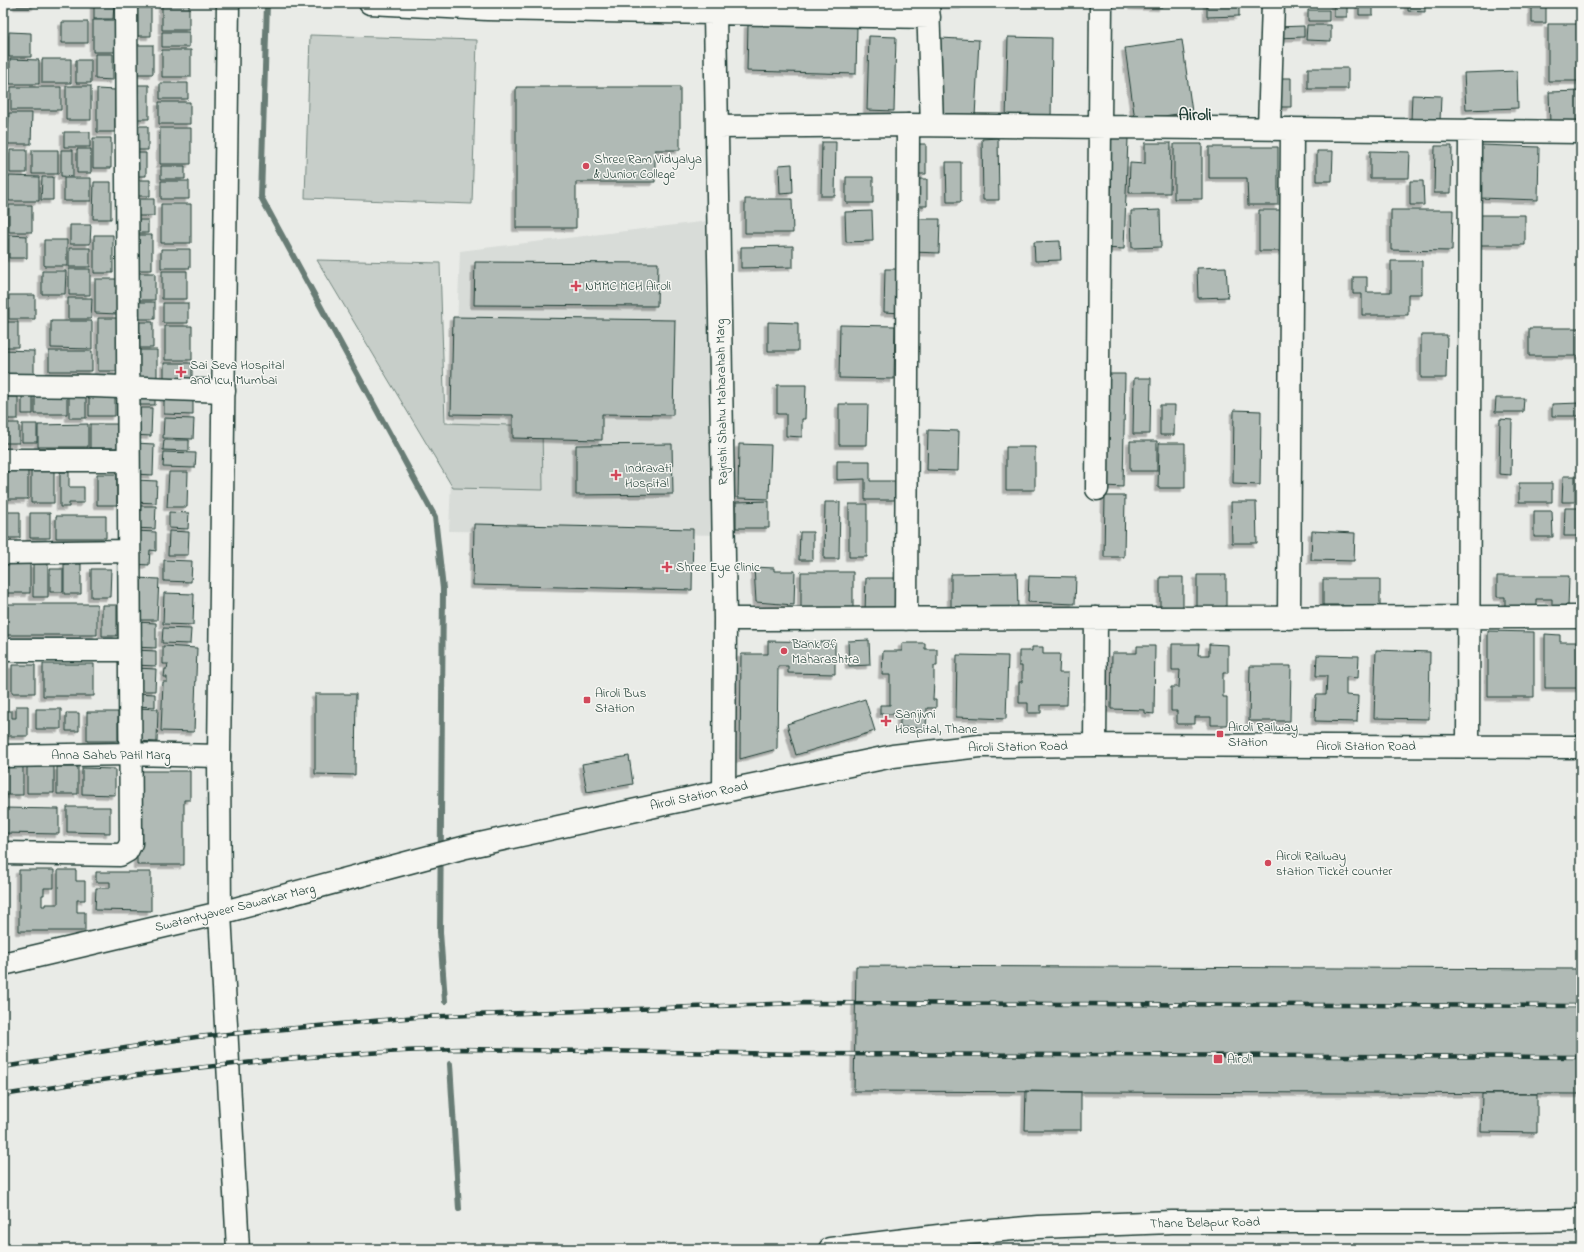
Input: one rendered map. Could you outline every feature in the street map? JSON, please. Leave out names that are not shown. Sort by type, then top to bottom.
[{"type":"street","points":[[3,854],[120,855],[127,851],[131,843],[128,551],[126,3]]},
{"type":"street","points":[[228,3],[219,756],[220,913],[238,1249]]},
{"type":"street","points":[[370,3],[715,14],[928,10],[932,125]]},
{"type":"street","points":[[1097,489],[1102,3]]},
{"type":"street","points":[[1269,128],[1273,3]]},
{"type":"street","name":"Rajrishi Shahu Maharahah Marg","points":[[715,14],[725,619],[724,790]]},
{"type":"street","points":[[906,619],[908,125]]},
{"type":"street","points":[[717,127],[932,125],[1581,132]]},
{"type":"street","points":[[1289,618],[1292,129]]},
{"type":"street","points":[[1468,746],[1470,130]]},
{"type":"street","points":[[3,385],[128,387],[224,391]]},
{"type":"street","points":[[3,460],[128,460]]},
{"type":"street","points":[[3,553],[128,551]]},
{"type":"street","points":[[725,619],[1581,617]]},
{"type":"street","points":[[1095,745],[1096,618]]},
{"type":"street","points":[[3,650],[129,650]]},
{"type":"street","name":"Airoli Station Road","points":[[466,847],[724,790],[893,756],[980,746],[1581,747]]},
{"type":"street","name":"Anna Saheb Patil Marg","points":[[3,756],[130,754],[219,756]]},
{"type":"street","name":"Swatantyaveer Sawarkar Marg","points":[[3,964],[220,913],[466,847]]},
{"type":"street","name":"Thane Belapur Road","points":[[830,1249],[948,1235],[1038,1227],[1172,1222],[1469,1222],[1581,1220]]},
{"type":"shaded area","points":[[310,35],[477,40],[472,204],[305,198]]},
{"type":"shaded area","points":[[709,221],[724,535],[449,531],[460,251]]},
{"type":"shaded area","points":[[317,260],[440,263],[445,423],[542,426],[543,490],[453,488]]},
{"type":"building","points":[[3,3],[6,3],[6,24],[3,24]]},
{"type":"building","points":[[17,3],[36,3],[36,6],[17,6]]},
{"type":"building","points":[[94,3],[114,3],[113,19],[94,19]]},
{"type":"building","points":[[131,3],[151,3],[151,36],[131,36]]},
{"type":"building","points":[[162,3],[189,3],[189,30],[162,30]]},
{"type":"building","points":[[940,3],[964,3],[964,5],[940,5]]},
{"type":"building","points":[[1132,3],[1162,3],[1162,7],[1132,6]]},
{"type":"building","points":[[1207,3],[1239,3],[1239,16],[1207,17]]},
{"type":"building","points":[[1334,3],[1347,3],[1347,17],[1334,17]]},
{"type":"building","points":[[1359,3],[1373,3],[1373,15],[1359,15]]},
{"type":"building","points":[[1408,3],[1425,3],[1425,12],[1408,11]]},
{"type":"building","points":[[1532,3],[1546,3],[1546,23],[1532,23]]},
{"type":"building","points":[[1308,10],[1329,10],[1329,21],[1308,21]]},
{"type":"building","points":[[93,20],[115,20],[115,52],[93,52]]},
{"type":"building","points":[[62,22],[88,22],[88,43],[62,43]]},
{"type":"building","points":[[748,24],[857,26],[856,74],[747,71]]},
{"type":"building","points":[[1548,24],[1581,24],[1581,81],[1548,81]]},
{"type":"building","points":[[1307,25],[1331,25],[1331,41],[1306,40]]},
{"type":"building","points":[[1304,26],[1304,37],[1276,38],[1276,27]]},
{"type":"building","points":[[9,32],[31,33],[31,57],[9,57]]},
{"type":"building","points":[[162,32],[189,32],[189,47],[162,47]]},
{"type":"building","points":[[869,36],[896,37],[894,111],[867,110]]},
{"type":"building","points":[[1008,37],[1052,38],[1051,121],[1006,120]]},
{"type":"building","points":[[940,38],[979,40],[975,117],[937,115]]},
{"type":"building","points":[[1182,40],[1192,112],[1135,120],[1125,48]]},
{"type":"building","points":[[130,45],[153,45],[153,74],[130,74]]},
{"type":"building","points":[[162,50],[191,50],[191,77],[162,77]]},
{"type":"building","points":[[95,54],[113,54],[113,80],[95,79]]},
{"type":"building","points":[[10,59],[39,60],[39,84],[10,84]]},
{"type":"building","points":[[42,59],[71,59],[71,83],[42,83]]},
{"type":"building","points":[[76,60],[91,60],[91,83],[76,83]]},
{"type":"building","points":[[1308,68],[1348,68],[1348,89],[1308,89]]},
{"type":"building","points":[[1517,71],[1518,108],[1466,110],[1464,73]]},
{"type":"building","points":[[1271,78],[1291,78],[1291,107],[1271,107]]},
{"type":"building","points":[[160,83],[188,83],[188,99],[160,99]]},
{"type":"building","points":[[132,85],[149,85],[149,119],[132,119]]},
{"type":"building","points":[[66,86],[91,86],[91,120],[66,120]]},
{"type":"building","points":[[11,87],[61,87],[61,110],[11,110]]},
{"type":"building","name":"Shree Ram Vidyalya & Junior College","points":[[516,87],[680,87],[680,150],[655,150],[655,182],[576,182],[576,228],[516,228]]},
{"type":"building","points":[[97,89],[115,90],[115,132],[97,132]]},
{"type":"building","points":[[1581,91],[1581,122],[1550,123],[1549,92]]},
{"type":"building","points":[[1412,95],[1441,96],[1440,121],[1411,121]]},
{"type":"building","points":[[159,102],[190,102],[190,124],[159,124]]},
{"type":"building","points":[[9,113],[32,113],[31,144],[8,144]]},
{"type":"building","points":[[131,126],[148,126],[148,150],[131,150]]},
{"type":"building","points":[[160,128],[191,128],[191,164],[160,164]]},
{"type":"building","points":[[64,132],[90,132],[90,147],[64,147]]},
{"type":"building","points":[[1107,137],[1128,138],[1124,249],[1103,248]]},
{"type":"building","points":[[93,138],[111,138],[111,168],[93,168]]},
{"type":"building","points":[[998,138],[999,200],[983,200],[982,139]]},
{"type":"building","points":[[822,142],[836,142],[835,196],[821,196]]},
{"type":"building","points":[[1145,143],[1171,143],[1170,193],[1129,193],[1130,163],[1145,164]]},
{"type":"building","points":[[912,144],[926,144],[926,174],[911,174]]},
{"type":"building","points":[[1174,144],[1202,144],[1202,199],[1174,199]]},
{"type":"building","points":[[1481,145],[1539,147],[1538,200],[1479,198]]},
{"type":"building","points":[[1435,146],[1452,146],[1451,193],[1434,193]]},
{"type":"building","points":[[1209,147],[1278,147],[1278,205],[1248,205],[1247,178],[1209,178]]},
{"type":"building","points":[[77,149],[91,149],[91,173],[77,173]]},
{"type":"building","points":[[10,150],[27,150],[27,173],[10,173]]},
{"type":"building","points":[[32,150],[58,150],[58,174],[32,174]]},
{"type":"building","points":[[61,150],[73,150],[73,177],[61,176]]},
{"type":"building","points":[[3,151],[7,151],[7,177],[3,177]]},
{"type":"building","points":[[1317,151],[1333,151],[1332,181],[1317,181]]},
{"type":"building","points":[[1370,151],[1410,152],[1409,178],[1370,178]]},
{"type":"building","points":[[131,153],[146,153],[146,176],[131,176]]},
{"type":"building","points":[[946,162],[961,162],[961,202],[947,202]]},
{"type":"building","points":[[792,164],[793,193],[780,194],[779,165]]},
{"type":"building","points":[[161,166],[185,166],[185,179],[161,179]]},
{"type":"building","points":[[9,176],[39,177],[39,201],[9,201]]},
{"type":"building","points":[[42,177],[53,177],[53,200],[41,200]]},
{"type":"building","points":[[846,177],[873,177],[873,203],[846,203]]},
{"type":"building","points":[[64,178],[91,178],[91,201],[64,201]]},
{"type":"building","points":[[914,179],[927,179],[927,206],[913,206]]},
{"type":"building","points":[[131,180],[150,180],[150,196],[131,196]]},
{"type":"building","points":[[161,181],[189,181],[189,199],[161,199]]},
{"type":"building","points":[[1410,181],[1423,181],[1424,205],[1410,205]]},
{"type":"building","points":[[94,182],[111,182],[111,219],[93,219]]},
{"type":"building","points":[[130,199],[154,199],[154,216],[130,216]]},
{"type":"building","points":[[745,199],[792,199],[793,233],[745,233]]},
{"type":"building","points":[[161,204],[191,204],[191,243],[161,243]]},
{"type":"building","points":[[9,205],[32,205],[32,232],[9,232]]},
{"type":"building","points":[[3,206],[6,206],[6,229],[3,229]]},
{"type":"building","points":[[1160,210],[1161,247],[1132,248],[1131,211]]},
{"type":"building","points":[[1259,210],[1288,210],[1288,251],[1259,251]]},
{"type":"building","points":[[1391,210],[1453,210],[1452,251],[1391,250]]},
{"type":"building","points":[[872,211],[873,241],[846,242],[845,212]]},
{"type":"building","points":[[1473,215],[1525,215],[1525,245],[1473,245]]},
{"type":"building","points":[[912,219],[940,219],[939,253],[912,252]]},
{"type":"building","points":[[129,220],[148,220],[148,233],[129,233]]},
{"type":"building","points":[[70,225],[91,225],[90,244],[70,244]]},
{"type":"building","points":[[9,235],[27,236],[27,258],[9,258]]},
{"type":"building","points":[[94,235],[113,235],[113,273],[94,273]]},
{"type":"building","points":[[130,235],[152,235],[152,270],[130,270]]},
{"type":"building","points":[[44,240],[67,240],[67,266],[44,266]]},
{"type":"building","points":[[1060,241],[1061,260],[1035,261],[1034,242]]},
{"type":"building","points":[[793,246],[793,267],[741,268],[741,247]]},
{"type":"building","points":[[69,248],[90,248],[90,267],[69,267]]},
{"type":"building","points":[[161,249],[190,249],[190,268],[161,268]]},
{"type":"building","points":[[1391,261],[1422,261],[1422,294],[1408,294],[1408,315],[1362,315],[1362,294],[1353,294],[1353,277],[1367,277],[1367,292],[1391,292]]},
{"type":"building","points":[[475,262],[658,263],[657,306],[474,305]]},
{"type":"building","points":[[1226,267],[1228,297],[1198,298],[1197,268]]},
{"type":"building","points":[[69,269],[90,269],[90,295],[69,295]]},
{"type":"building","points":[[885,269],[902,269],[902,313],[884,312]]},
{"type":"building","points":[[3,270],[5,271],[5,297],[3,297]]},
{"type":"building","points":[[42,271],[66,271],[65,294],[42,294]]},
{"type":"building","points":[[162,271],[187,271],[187,299],[162,299]]},
{"type":"building","points":[[132,273],[155,273],[155,300],[132,300]]},
{"type":"building","points":[[95,279],[118,279],[117,314],[95,313]]},
{"type":"building","points":[[9,295],[35,295],[35,319],[9,319]]},
{"type":"building","points":[[68,298],[92,298],[91,319],[68,319]]},
{"type":"building","points":[[133,302],[155,302],[155,319],[133,319]]},
{"type":"building","points":[[163,303],[188,303],[188,323],[163,323]]},
{"type":"building","points":[[453,317],[675,320],[673,415],[602,414],[602,440],[513,438],[513,415],[451,414]]},
{"type":"building","points":[[98,318],[118,318],[118,371],[98,371]]},
{"type":"building","points":[[51,321],[92,321],[92,349],[51,348]]},
{"type":"building","points":[[3,322],[18,322],[18,347],[3,347]]},
{"type":"building","points":[[134,322],[153,322],[153,348],[134,348]]},
{"type":"building","points":[[768,322],[798,323],[798,351],[768,351]]},
{"type":"building","points":[[840,325],[895,326],[894,379],[839,378]]},
{"type":"building","points":[[165,326],[192,326],[192,360],[165,360]]},
{"type":"building","points":[[1529,328],[1581,328],[1581,356],[1529,356]]},
{"type":"building","points":[[1421,335],[1447,335],[1446,378],[1421,378]]},
{"type":"building","points":[[3,350],[34,351],[34,377],[3,377]]},
{"type":"building","points":[[136,350],[157,350],[157,381],[136,381]]},
{"type":"building","points":[[49,351],[92,351],[92,371],[49,371]]},
{"type":"building","points":[[164,363],[192,363],[192,382],[164,382]]},
{"type":"building","points":[[1107,374],[1125,374],[1123,487],[1105,486]]},
{"type":"building","points":[[1134,378],[1151,378],[1150,434],[1133,434]]},
{"type":"building","points":[[777,385],[806,385],[805,419],[802,419],[802,437],[786,436],[786,414],[777,414]]},
{"type":"building","points":[[134,392],[155,393],[155,405],[134,405]]},
{"type":"building","points":[[89,393],[115,393],[115,416],[89,416]]},
{"type":"building","points":[[69,395],[86,395],[86,418],[69,418]]},
{"type":"building","points":[[22,396],[33,396],[33,414],[22,414]]},
{"type":"building","points":[[35,396],[67,396],[67,414],[35,414]]},
{"type":"building","points":[[4,397],[18,397],[18,419],[4,419]]},
{"type":"building","points":[[164,397],[193,398],[193,415],[164,414]]},
{"type":"building","points":[[1496,398],[1524,398],[1523,412],[1495,412]]},
{"type":"building","points":[[1580,403],[1580,416],[1552,416],[1552,404]]},
{"type":"building","points":[[839,404],[868,404],[867,445],[839,445]]},
{"type":"building","points":[[1160,405],[1175,405],[1174,435],[1160,435]]},
{"type":"building","points":[[135,408],[152,408],[151,436],[133,435]]},
{"type":"building","points":[[1234,410],[1261,411],[1260,485],[1233,484]]},
{"type":"building","points":[[164,418],[194,419],[193,439],[163,438]]},
{"type":"building","points":[[1500,419],[1512,420],[1511,475],[1499,474]]},
{"type":"building","points":[[5,423],[19,423],[19,443],[5,443]]},
{"type":"building","points":[[22,424],[37,424],[37,442],[22,442]]},
{"type":"building","points":[[88,424],[88,447],[38,447],[38,425]]},
{"type":"building","points":[[90,424],[118,424],[118,448],[90,448]]},
{"type":"building","points":[[928,430],[959,431],[958,471],[927,470]]},
{"type":"building","points":[[164,440],[189,440],[189,451],[163,450]]},
{"type":"building","points":[[1130,441],[1157,441],[1157,471],[1130,471]]},
{"type":"building","points":[[135,443],[154,444],[153,475],[134,474]]},
{"type":"building","points":[[1159,443],[1185,443],[1185,488],[1158,488]]},
{"type":"building","points":[[672,444],[673,494],[576,495],[576,445]]},
{"type":"building","points":[[739,444],[771,445],[769,499],[738,498]]},
{"type":"building","points":[[1006,447],[1035,447],[1035,490],[1006,490]]},
{"type":"building","points":[[164,452],[196,453],[195,468],[163,467]]},
{"type":"building","points":[[837,461],[870,461],[870,481],[895,481],[896,500],[865,500],[865,479],[837,480]]},
{"type":"building","points":[[31,468],[54,468],[54,503],[31,503]]},
{"type":"building","points":[[6,470],[28,470],[28,499],[6,499]]},
{"type":"building","points":[[60,472],[69,472],[69,487],[84,487],[84,503],[69,503],[69,507],[60,507]]},
{"type":"building","points":[[169,472],[188,472],[187,507],[167,507]]},
{"type":"building","points":[[97,474],[117,474],[117,505],[97,505]]},
{"type":"building","points":[[1563,476],[1575,476],[1575,502],[1562,502]]},
{"type":"building","points":[[135,480],[157,481],[156,503],[134,502]]},
{"type":"building","points":[[1519,483],[1552,483],[1552,502],[1519,502]]},
{"type":"building","points":[[1105,496],[1125,496],[1124,557],[1104,557]]},
{"type":"building","points":[[769,501],[769,528],[736,528],[736,502]]},
{"type":"building","points":[[825,502],[840,502],[839,559],[824,559]]},
{"type":"building","points":[[1231,502],[1256,502],[1257,543],[1232,543]]},
{"type":"building","points":[[849,504],[867,504],[867,557],[849,557]]},
{"type":"building","points":[[135,506],[156,506],[155,529],[134,528]]},
{"type":"building","points":[[1565,508],[1579,508],[1579,536],[1564,536]]},
{"type":"building","points":[[1534,511],[1552,511],[1553,537],[1534,537]]},
{"type":"building","points":[[3,512],[20,512],[20,538],[3,538]]},
{"type":"building","points":[[169,512],[189,513],[188,529],[169,528]]},
{"type":"building","points":[[30,513],[50,513],[50,538],[30,538]]},
{"type":"building","points":[[56,516],[106,516],[106,538],[56,538]]},
{"type":"building","points":[[474,524],[693,529],[692,590],[473,585]]},
{"type":"building","points":[[135,531],[156,532],[156,551],[150,550],[149,565],[133,564]]},
{"type":"building","points":[[169,531],[189,532],[188,555],[168,555]]},
{"type":"building","points":[[1312,531],[1355,533],[1354,561],[1311,560]]},
{"type":"building","points":[[800,532],[813,532],[813,560],[799,560]]},
{"type":"building","points":[[164,560],[192,561],[191,582],[164,581]]},
{"type":"building","points":[[3,563],[30,563],[30,593],[3,593]]},
{"type":"building","points":[[33,564],[48,564],[48,597],[33,597]]},
{"type":"building","points":[[64,564],[81,564],[81,594],[64,594]]},
{"type":"building","points":[[754,567],[774,568],[774,571],[795,571],[794,605],[756,602]]},
{"type":"building","points":[[50,569],[63,569],[63,592],[50,592]]},
{"type":"building","points":[[91,569],[111,569],[110,597],[91,597]]},
{"type":"building","points":[[801,572],[853,572],[853,611],[801,611]]},
{"type":"building","points":[[1017,573],[1018,609],[951,609],[951,574]]},
{"type":"building","points":[[1197,575],[1226,575],[1226,614],[1197,614]]},
{"type":"building","points":[[1029,576],[1076,577],[1075,604],[1028,602]]},
{"type":"building","points":[[1497,576],[1569,576],[1568,609],[1552,609],[1552,599],[1536,599],[1536,608],[1505,608],[1505,597],[1497,597]]},
{"type":"building","points":[[1160,577],[1183,577],[1183,609],[1160,609]]},
{"type":"building","points":[[135,578],[159,579],[157,620],[133,620]]},
{"type":"building","points":[[866,578],[901,578],[900,612],[865,612]]},
{"type":"building","points":[[1323,579],[1380,579],[1380,617],[1343,617],[1343,605],[1323,605]]},
{"type":"building","points":[[164,593],[194,594],[193,625],[163,624]]},
{"type":"building","points":[[3,604],[97,604],[97,635],[3,635]]},
{"type":"building","points":[[102,605],[117,605],[117,636],[102,636]]},
{"type":"building","points":[[134,622],[156,623],[156,648],[133,647]]},
{"type":"building","points":[[163,628],[191,629],[190,644],[162,643]]},
{"type":"building","points":[[1488,631],[1534,632],[1534,697],[1488,697]]},
{"type":"building","points":[[1545,634],[1560,635],[1560,642],[1581,642],[1581,688],[1545,688]]},
{"type":"building","points":[[869,640],[870,665],[849,666],[848,641]]},
{"type":"building","points":[[768,641],[835,642],[835,674],[788,673],[788,666],[778,666],[777,749],[740,759],[741,654],[768,654]]},
{"type":"building","points":[[902,643],[925,643],[925,649],[937,649],[937,666],[934,666],[933,700],[936,700],[936,708],[927,708],[926,728],[900,727],[900,714],[880,714],[880,705],[890,705],[890,675],[882,675],[883,651],[902,651]]},
{"type":"building","points":[[1172,644],[1199,644],[1198,655],[1209,655],[1209,644],[1228,645],[1228,673],[1223,673],[1223,697],[1227,697],[1227,725],[1211,725],[1211,717],[1195,717],[1195,724],[1177,724],[1177,711],[1171,711],[1171,687],[1179,687],[1180,670],[1172,670]]},
{"type":"building","points":[[163,646],[197,648],[194,732],[161,731],[163,682],[167,682],[167,677],[164,677],[165,669],[167,669],[168,664],[163,664]]},
{"type":"building","points":[[1137,646],[1155,646],[1154,714],[1145,713],[1145,710],[1111,709],[1112,653],[1137,653]]},
{"type":"building","points":[[1032,647],[1043,647],[1043,654],[1060,654],[1059,673],[1068,673],[1067,705],[1041,705],[1041,713],[1028,713],[1028,703],[1019,703],[1019,682],[1022,682],[1022,666],[1019,666],[1019,651],[1032,651]]},
{"type":"building","points":[[135,650],[156,651],[156,666],[134,665]]},
{"type":"building","points":[[1376,650],[1430,652],[1429,719],[1374,718]]},
{"type":"building","points":[[957,655],[1008,656],[1006,719],[956,717]]},
{"type":"building","points":[[1317,655],[1359,656],[1358,678],[1346,677],[1346,695],[1358,696],[1357,722],[1315,721],[1316,695],[1326,695],[1327,676],[1316,676]]},
{"type":"building","points":[[4,664],[4,696],[3,696]]},
{"type":"building","points":[[43,664],[94,664],[94,696],[43,696]]},
{"type":"building","points":[[12,665],[35,665],[35,693],[12,693]]},
{"type":"building","points":[[1250,666],[1291,666],[1290,721],[1249,721]]},
{"type":"building","points":[[135,668],[156,669],[155,691],[135,691]]},
{"type":"building","points":[[135,693],[155,694],[155,707],[134,706]]},
{"type":"building","points":[[315,694],[356,694],[355,775],[315,774]]},
{"type":"building","points":[[865,699],[875,731],[796,755],[787,724]]},
{"type":"building","points":[[16,706],[28,706],[28,736],[3,736],[3,711],[12,711],[12,718],[16,718]]},
{"type":"building","points":[[136,708],[158,709],[157,742],[135,741]]},
{"type":"building","points":[[36,709],[61,709],[61,729],[36,729]]},
{"type":"building","points":[[87,712],[118,712],[118,741],[87,741]]},
{"type":"building","points":[[66,713],[79,713],[79,731],[66,731]]},
{"type":"building","points":[[629,756],[633,784],[587,792],[582,764]]},
{"type":"building","points":[[3,765],[23,765],[23,795],[3,795]]},
{"type":"building","points":[[27,765],[54,765],[54,793],[27,793]]},
{"type":"building","points":[[57,767],[78,767],[78,794],[57,794]]},
{"type":"building","points":[[82,768],[115,769],[115,795],[82,794]]},
{"type":"building","points":[[137,771],[190,771],[190,800],[184,800],[184,865],[137,865]]},
{"type":"building","points":[[67,807],[110,807],[110,833],[67,832]]},
{"type":"building","points":[[3,808],[59,809],[59,834],[3,833]]},
{"type":"building","points":[[19,870],[54,870],[54,888],[44,888],[44,895],[42,895],[42,906],[45,906],[45,904],[58,904],[58,870],[76,870],[76,881],[85,881],[85,900],[77,900],[77,912],[85,912],[85,931],[19,931]]},
{"type":"building","points":[[96,872],[151,872],[151,911],[95,910],[96,888],[110,888],[110,882],[96,882]]},
{"type":"building","name":"Airoli","points":[[856,966],[1581,969],[1581,1094],[854,1091]]},
{"type":"building","points":[[1026,1091],[1081,1092],[1081,1130],[1025,1130]]},
{"type":"building","points":[[1482,1094],[1537,1094],[1537,1133],[1481,1132]]},
{"type":"waterway","points":[[267,3],[261,197],[435,517],[443,589],[440,932],[445,1001]]},
{"type":"waterway","points":[[450,1064],[459,1209]]},
{"type":"railway","points":[[3,1067],[196,1037],[417,1017],[800,1003],[1581,1006]]},
{"type":"railway","points":[[3,1095],[117,1078],[231,1064],[345,1054],[460,1049],[800,1054],[1581,1057]]},
{"type":"place","name":"Shree Ram Vidyalya & Junior College","points":[[586,166]]},
{"type":"place","name":"NMMC MCH Airoli","points":[[576,286]]},
{"type":"place","name":"Sai Seva Hospital and Icu, Mumbai","points":[[181,372]]},
{"type":"place","name":"Indravati Hospital","points":[[616,475]]},
{"type":"place","name":"Shree Eye Clinic","points":[[667,567]]},
{"type":"place","name":"Bank of Maharashtra","points":[[784,651]]},
{"type":"place","name":"Airoli Bus Station","points":[[587,700]]},
{"type":"place","name":"Sanjivni Hospital, Thane","points":[[886,721]]},
{"type":"place","name":"Airoli Railway Station","points":[[1220,734]]},
{"type":"place","name":"Airoli Railway station Ticket counter","points":[[1268,863]]},
{"type":"place","name":"Airoli","points":[[1218,1059]]},
{"type":"district","name":"Airoli","points":[[1195,115]]}]
